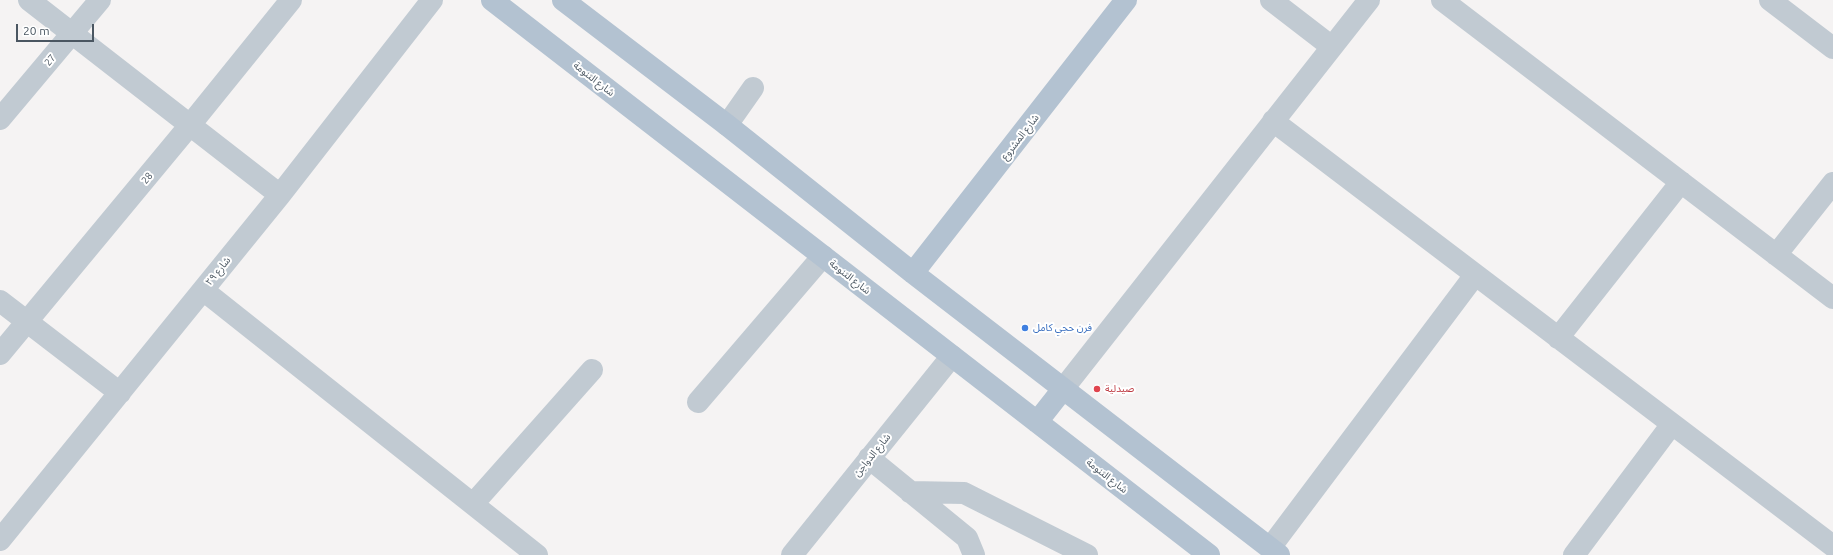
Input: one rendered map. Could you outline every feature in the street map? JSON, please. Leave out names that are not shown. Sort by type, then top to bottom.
[{"type":"main road","name":"شارع التنومة","points":[[492,0],[1209,555]]},
{"type":"main road","points":[[563,0],[727,125],[913,273],[1274,552]]},
{"type":"main road","name":"شارع المشروع","points":[[913,273],[1126,0]]},
{"type":"main road","points":[[1037,422],[1062,389]]},
{"type":"street","points":[[29,0],[280,195]]},
{"type":"street","name":"27","points":[[0,119],[100,0]]},
{"type":"street","name":"28","points":[[0,354],[190,125],[291,0]]},
{"type":"street","name":"شارع ٢٩","points":[[0,540],[280,195],[432,0]]},
{"type":"street","points":[[1271,0],[1332,47]]},
{"type":"street","points":[[1062,389],[1369,0]]},
{"type":"street","points":[[1442,0],[1833,298]]},
{"type":"street","points":[[1770,0],[1833,48]]},
{"type":"street","points":[[727,125],[754,88]]},
{"type":"street","points":[[1273,121],[1833,546]]},
{"type":"street","points":[[1558,338],[1681,182]]},
{"type":"street","points":[[1776,255],[1833,183]]},
{"type":"street","points":[[698,402],[823,256]]},
{"type":"street","points":[[1274,552],[1476,275]]},
{"type":"street","points":[[203,290],[538,555]]},
{"type":"street","points":[[0,301],[120,393]]},
{"type":"street","name":"شارع الدواجن","points":[[792,555],[952,356]]},
{"type":"street","points":[[473,504],[592,370]]},
{"type":"street","points":[[1574,555],[1672,424]]},
{"type":"street","points":[[869,458],[968,538],[974,555]]},
{"type":"street","points":[[910,492],[964,493],[1087,555]]},
{"type":"place","name":"فرن حجي كامل","points":[[1025,328]]},
{"type":"place","name":"صيدلية","points":[[1097,389]]}]
